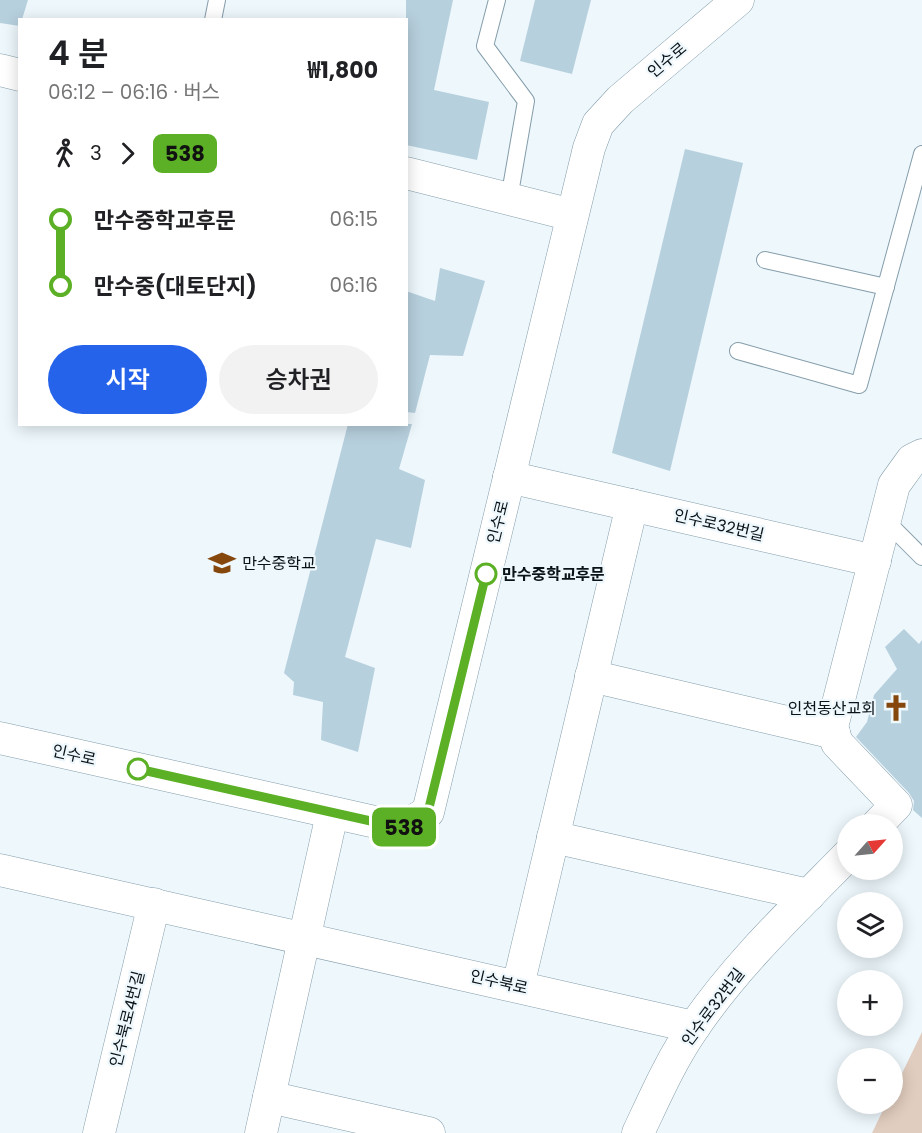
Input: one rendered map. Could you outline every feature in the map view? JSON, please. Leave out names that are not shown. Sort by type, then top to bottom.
[{"type":"street","name":"인수로","points":[[0,738],[402,828],[428,812],[572,215],[589,148],[598,124],[620,100],[738,0]]},
{"type":"street","points":[[0,70],[18,74]]},
{"type":"street","points":[[408,174],[572,215]]},
{"type":"street","points":[[887,814],[896,805],[837,743],[832,727],[894,484],[912,460],[922,455]]},
{"type":"street","name":"인수로32번길","points":[[509,477],[875,561]]},
{"type":"street","points":[[518,987],[632,505]]},
{"type":"street","points":[[591,676],[834,732]]},
{"type":"street","points":[[261,1133],[332,814]]},
{"type":"street","points":[[553,837],[809,895]]},
{"type":"street","name":"인수로32번길","points":[[638,1133],[669,1068],[694,1026],[735,975],[837,866]]},
{"type":"street","points":[[0,872],[304,938]]},
{"type":"street","name":"인수북로4번길","points":[[99,1133],[154,904]]},
{"type":"street","name":"인수북로","points":[[304,938],[694,1026]]},
{"type":"street","points":[[269,1097],[429,1133]]},
{"type":"lane","points":[[214,18],[218,0]]},
{"type":"lane","points":[[497,0],[484,46],[526,101],[509,199]]},
{"type":"lane","points":[[738,351],[859,385],[922,154]]},
{"type":"lane","points":[[765,260],[885,287]]},
{"type":"lane","points":[[885,520],[922,557]]},
{"type":"shaded area","points":[[922,1032],[922,1133],[872,1133],[881,1114],[903,1114],[903,1071]]},
{"type":"building","points":[[0,0],[28,0],[22,18],[18,18],[18,26],[0,23]]},
{"type":"building","points":[[406,0],[453,0],[434,90],[489,102],[477,160],[408,145],[408,18],[406,18]]},
{"type":"building","points":[[535,0],[591,0],[572,74],[520,61]]},
{"type":"building","points":[[685,149],[743,163],[670,471],[612,453]]},
{"type":"building","points":[[440,268],[485,281],[463,356],[430,355],[415,413],[408,412],[408,292],[435,301]]},
{"type":"building","points":[[412,424],[399,469],[425,480],[411,548],[376,539],[345,657],[375,668],[358,752],[321,740],[323,702],[293,695],[294,682],[284,673],[347,426],[408,426]]},
{"type":"building","name":"인천동산교회","points":[[904,629],[919,644],[922,640],[922,818],[913,810],[914,801],[909,793],[856,737],[867,722],[874,695],[897,669],[885,647]]},
{"type":"bus line","name":"538","points":[[138,769],[402,828],[428,812],[486,574]]},
{"type":"place","name":"만수중학교","points":[[222,563]]},
{"type":"place","name":"만수중학교후문","points":[[486,574]]},
{"type":"place","name":"인천동산교회","points":[[896,708]]}]
